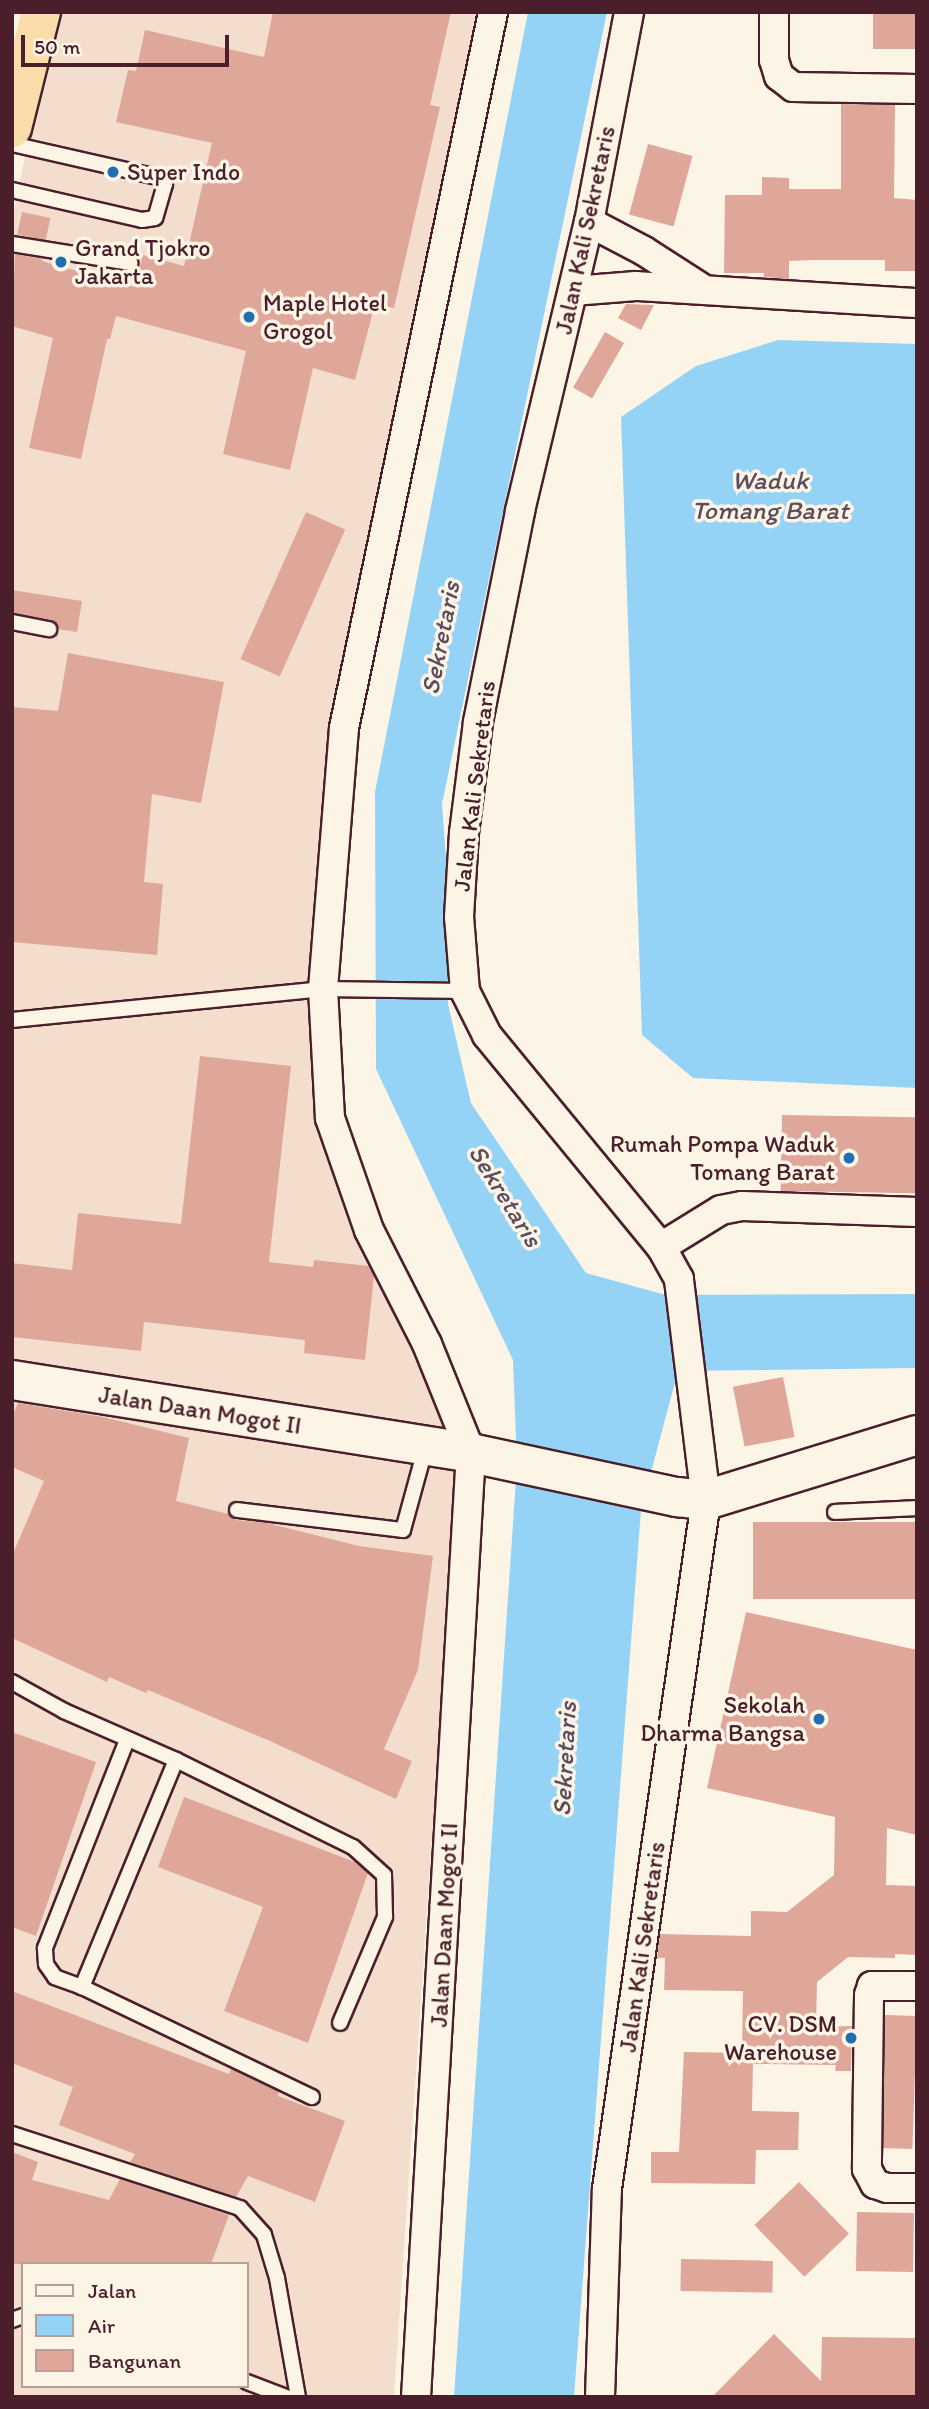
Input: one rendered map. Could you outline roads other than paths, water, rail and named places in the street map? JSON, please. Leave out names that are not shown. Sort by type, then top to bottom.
[{"type":"highway","points":[[12,128],[41,12]]},
{"type":"street","points":[[484,1455],[369,1230],[330,1118],[323,989],[344,728],[493,12]]},
{"type":"street","name":"Jalan Kali Sekretaris","points":[[600,2397],[607,2189],[692,1499],[696,1409],[679,1279],[661,1247],[487,1035],[462,991],[460,906],[464,833],[478,722],[520,511],[589,222],[629,12]]},
{"type":"street","points":[[774,12],[774,60],[779,76],[793,87],[917,89]]},
{"type":"street","points":[[589,222],[644,251],[703,289]]},
{"type":"street","points":[[573,291],[636,286],[917,303]]},
{"type":"street","points":[[661,1247],[721,1210],[742,1206],[917,1212]]},
{"type":"street","name":"Jalan Daan Mogot II","points":[[12,1380],[484,1455],[692,1499]]},
{"type":"street","points":[[692,1499],[917,1435]]},
{"type":"street","name":"Jalan Daan Mogot II","points":[[416,2397],[484,1455]]},
{"type":"street","points":[[917,1986],[872,1986],[869,1994],[867,2169],[875,2184],[887,2188],[917,2189]]},
{"type":"lane","points":[[12,38],[18,12]]},
{"type":"lane","points":[[12,145],[162,178],[165,184],[155,218],[142,220],[12,190]]},
{"type":"lane","points":[[12,244],[130,263]]},
{"type":"lane","points":[[12,622],[49,629]]},
{"type":"lane","points":[[12,1020],[323,989],[462,991]]},
{"type":"lane","points":[[237,1510],[403,1530],[426,1446]]},
{"type":"lane","points":[[835,1512],[917,1508]]},
{"type":"lane","points":[[12,1682],[64,1711],[176,1760],[353,1847],[384,1875],[385,1917],[340,2023]]},
{"type":"lane","points":[[127,1740],[45,1948],[46,1964],[55,1977],[82,1987],[312,2097]]},
{"type":"lane","points":[[82,1987],[176,1760]]},
{"type":"lane","points":[[12,2134],[240,2208],[264,2235],[277,2278],[298,2397]]},
{"type":"lane","points":[[248,2382],[286,2397]]},
{"type":"water","name":"Sekretaris","points":[[528,12],[607,12],[442,804],[447,873],[448,1004],[471,1103],[586,1273],[666,1295],[917,1294],[917,1368],[678,1371],[641,1510],[574,2397],[454,2397],[517,1464],[513,1360],[376,1069],[375,792]]},
{"type":"water","name":"Waduk Tomang Barat","points":[[778,340],[917,344],[917,1088],[693,1078],[642,1035],[621,417],[696,366]]},
{"type":"place","name":"Super Indo","points":[[113,172]]},
{"type":"place","name":"Grand Tjokro Jakarta","points":[[61,262]]},
{"type":"place","name":"Maple Hotel Grogol","points":[[249,317]]},
{"type":"place","name":"Rumah Pompa Waduk Tomang Barat","points":[[849,1158]]},
{"type":"place","name":"Sekolah Dharma Bangsa","points":[[819,1719]]},
{"type":"place","name":"CV. DSM Warehouse","points":[[851,2038]]}]
